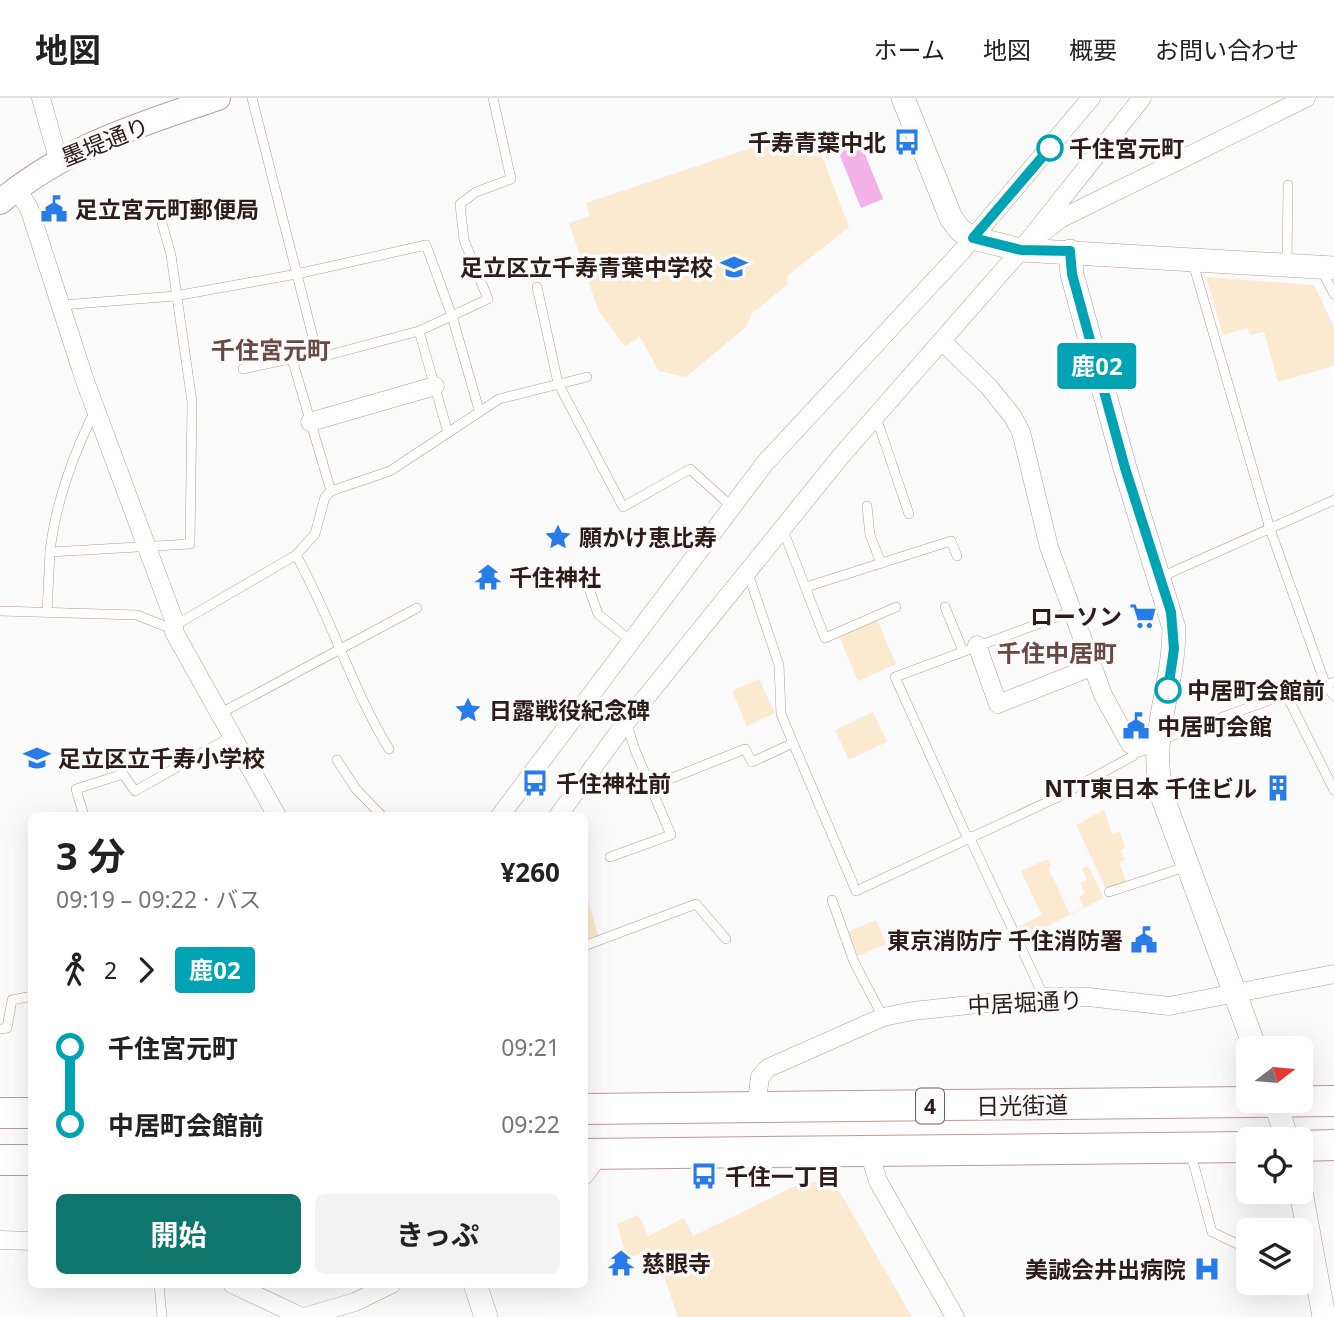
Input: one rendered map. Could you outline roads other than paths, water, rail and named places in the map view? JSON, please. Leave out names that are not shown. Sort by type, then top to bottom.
[{"type":"highway","name":"日光街道","points":[[1313,1101],[1334,1101]]},
{"type":"highway","name":"日光街道","points":[[588,1110],[1236,1102]]},
{"type":"highway","points":[[0,1113],[28,1113]]},
{"type":"highway","points":[[1313,1146],[1334,1145]]},
{"type":"highway","name":"日光街道","points":[[590,1161],[869,1152],[1236,1147]]},
{"type":"highway","points":[[0,1160],[28,1160]]},
{"type":"main road","name":"墨堤通り","points":[[8,195],[58,159],[218,98]]},
{"type":"street","points":[[41,98],[58,159]]},
{"type":"street","points":[[903,98],[951,218],[960,230],[973,238],[1021,250],[1327,268]]},
{"type":"street","points":[[503,812],[765,463],[835,384],[973,238],[1091,98]]},
{"type":"street","points":[[561,812],[626,722],[841,456],[1021,250],[1142,98]]},
{"type":"street","points":[[1021,250],[1060,219],[1306,98]]},
{"type":"street","points":[[8,195],[29,208],[85,381],[148,548],[174,632],[275,812]]},
{"type":"street","points":[[1070,251],[1072,274],[1121,457],[1161,577],[1174,628],[1174,649],[1147,745],[1156,766],[1161,793],[1251,1036]]},
{"type":"street","points":[[942,341],[989,387],[1013,417],[1021,432],[1045,535],[1092,667],[1116,722],[1130,744],[1147,745]]},
{"type":"street","points":[[310,422],[435,386]]},
{"type":"street","points":[[970,648],[998,704],[1092,667]]},
{"type":"street","name":"中居堀通り","points":[[756,1108],[760,1077],[768,1068],[883,1017],[1044,997],[1088,997],[1169,1006],[1334,974]]},
{"type":"street","points":[[869,1152],[878,1181],[955,1317]]},
{"type":"street","points":[[1302,1204],[1313,1280],[1324,1317]]},
{"type":"street","points":[[0,1240],[28,1241]]},
{"type":"street","points":[[241,1288],[303,1317],[355,1303],[384,1288]]},
{"type":"street","points":[[476,1288],[486,1317]]},
{"type":"lane","points":[[252,98],[317,353]]},
{"type":"lane","points":[[243,369],[317,353],[324,356],[419,331],[488,299],[464,240],[460,204],[476,192],[511,179],[493,98]]},
{"type":"lane","points":[[1287,265],[1288,185]]},
{"type":"lane","points":[[50,552],[190,544],[192,401],[171,255],[162,223]]},
{"type":"lane","points":[[62,305],[175,296],[297,274],[426,245],[452,316],[479,410]]},
{"type":"lane","points":[[1191,258],[1270,529],[1334,696]]},
{"type":"lane","points":[[1327,268],[1334,294]]},
{"type":"lane","points":[[537,287],[558,383],[623,507],[690,469],[732,506]]},
{"type":"lane","points":[[419,331],[448,433]]},
{"type":"lane","points":[[292,359],[331,491]]},
{"type":"lane","points":[[0,611],[137,615],[167,627],[174,626],[296,555],[315,534],[326,497],[331,491],[390,471],[499,399],[587,377]]},
{"type":"lane","points":[[47,612],[50,552],[57,516],[86,427],[96,408]]},
{"type":"lane","points":[[876,417],[909,514]]},
{"type":"lane","points":[[1161,577],[1334,500]]},
{"type":"lane","points":[[867,506],[870,535],[881,563]]},
{"type":"lane","points":[[782,530],[825,638],[896,607]]},
{"type":"lane","points":[[806,587],[951,541],[957,556]]},
{"type":"lane","points":[[296,555],[315,588],[339,648],[389,748]]},
{"type":"lane","points":[[748,571],[779,665],[776,674],[781,714],[856,891],[1056,798],[1133,756],[1147,745],[1286,694],[1330,684]]},
{"type":"lane","points":[[584,574],[598,614],[631,641]]},
{"type":"lane","points":[[945,607],[970,648]]},
{"type":"lane","points":[[219,714],[417,608]]},
{"type":"lane","points":[[1044,997],[895,677],[1073,611]]},
{"type":"lane","points":[[1286,694],[1334,790]]},
{"type":"lane","points":[[610,856],[671,835],[626,722]]},
{"type":"lane","points":[[83,812],[76,789],[123,774],[135,791],[232,736]]},
{"type":"lane","points":[[652,786],[745,749],[752,762],[793,743]]},
{"type":"lane","points":[[337,760],[356,789],[378,812]]},
{"type":"lane","points":[[1109,892],[1190,866]]},
{"type":"lane","points":[[832,900],[854,962],[883,1017]]},
{"type":"lane","points":[[588,944],[695,904],[726,939]]},
{"type":"lane","points":[[0,1029],[7,1028],[12,1000],[28,997]]},
{"type":"lane","points":[[1189,1147],[1212,1232],[1236,1243]]},
{"type":"lane","points":[[159,1288],[162,1317]]},
{"type":"place","name":"千寿青葉中北","points":[[907,142]]},
{"type":"place","name":"千住宮元町","points":[[1050,148]]},
{"type":"place","name":"足立宮元町郵便局","points":[[54,209]]},
{"type":"place","name":"足立区立千寿青葉中学校","points":[[734,267]]},
{"type":"place","name":"願かけ恵比寿","points":[[558,537]]},
{"type":"place","name":"千住神社","points":[[488,577]]},
{"type":"place","name":"ローソン","points":[[1143,616]]},
{"type":"place","name":"中居町会館前","points":[[1168,690]]},
{"type":"place","name":"日露戦役紀念碑","points":[[468,710]]},
{"type":"place","name":"中居町会館","points":[[1136,726]]},
{"type":"place","name":"足立区立千寿小学校","points":[[37,758]]},
{"type":"place","name":"千住神社前","points":[[535,783]]},
{"type":"place","name":"NTT東日本 千住ビル","points":[[1278,788]]},
{"type":"place","name":"東京消防庁 千住消防署","points":[[1144,940]]},
{"type":"place","name":"千住一丁目","points":[[704,1176]]},
{"type":"place","name":"慈眼寺","points":[[621,1263]]},
{"type":"place","name":"美誠会井出病院","points":[[1207,1269]]},
{"type":"district","name":"千住宮元町","points":[[271,349]]},
{"type":"district","name":"千住中居町","points":[[1057,652]]}]
